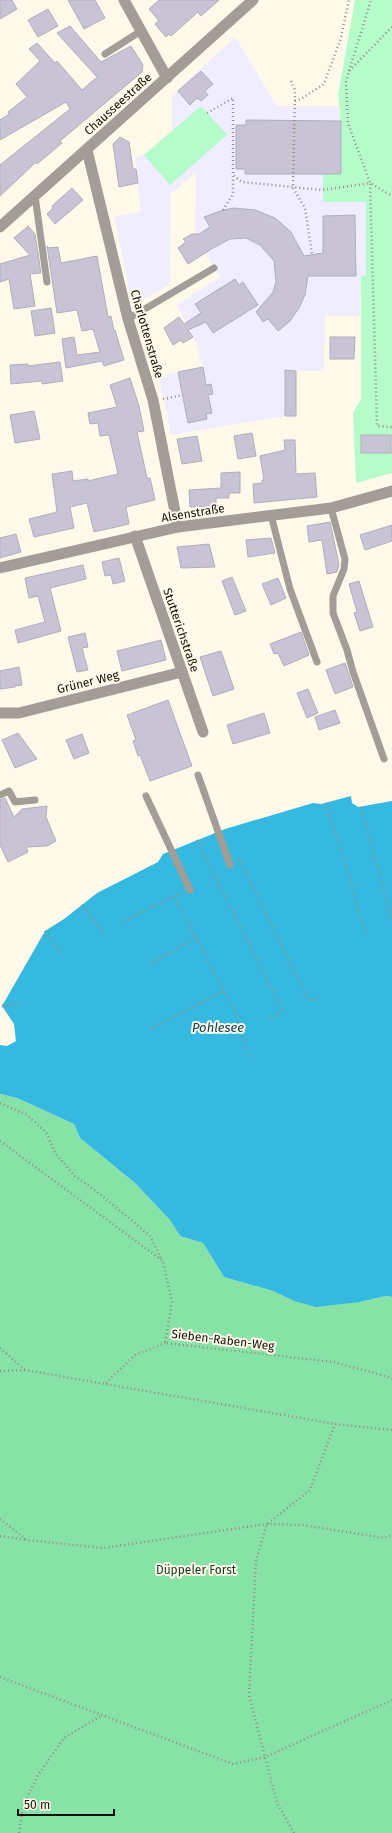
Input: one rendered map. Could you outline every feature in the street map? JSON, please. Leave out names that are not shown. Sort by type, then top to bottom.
[{"type":"street","points":[[124,0],[167,78]]},
{"type":"street","name":"Chausseestraße","points":[[0,227],[253,0]]},
{"type":"street","name":"Charlottenstraße","points":[[87,150],[128,319],[153,400],[178,526]]},
{"type":"street","name":"Alsenstraße","points":[[0,568],[178,526],[331,508],[392,491]]},
{"type":"street","name":"Stutterichstraße","points":[[135,536],[203,732]]},
{"type":"street","name":"Grüner Weg","points":[[0,713],[19,713],[182,672]]},
{"type":"lane","points":[[105,54],[141,31]]},
{"type":"lane","points":[[35,196],[47,282]]},
{"type":"lane","points":[[128,319],[214,268]]},
{"type":"lane","points":[[331,508],[345,559],[344,569],[333,596],[333,613],[384,759]]},
{"type":"lane","points":[[271,515],[290,589],[317,662]]},
{"type":"lane","points":[[198,775],[230,865]]},
{"type":"lane","points":[[0,795],[10,791],[15,802],[35,800]]},
{"type":"lane","points":[[146,796],[190,890]]},
{"type":"path","points":[[295,101],[301,99],[324,84],[340,41],[349,0]]},
{"type":"path","points":[[371,0],[346,82],[348,123],[370,183],[377,426],[392,426]]},
{"type":"path","points":[[349,71],[392,27]]},
{"type":"path","points":[[291,81],[295,90],[293,188],[305,208],[312,254]]},
{"type":"path","points":[[207,113],[233,98],[233,194],[223,210]]},
{"type":"path","points":[[233,175],[242,182],[323,190],[370,183],[392,196]]},
{"type":"path","points":[[153,400],[183,395]]},
{"type":"path","points":[[326,803],[346,865],[366,936]]},
{"type":"path","points":[[361,807],[392,920]]},
{"type":"path","points":[[197,840],[283,1012],[271,1018]]},
{"type":"path","points":[[239,858],[309,1001],[319,997]]},
{"type":"path","points":[[121,923],[181,892],[178,886]]},
{"type":"path","points":[[174,896],[235,1012],[250,1058]]},
{"type":"path","points":[[82,905],[105,936]]},
{"type":"path","points":[[45,931],[60,953]]},
{"type":"path","points":[[149,964],[196,938]]},
{"type":"path","points":[[150,1029],[224,991]]},
{"type":"path","points":[[2,1006],[20,1004]]},
{"type":"path","name":"Sieben-Raben-Weg","points":[[0,1103],[27,1115],[46,1132],[55,1153],[75,1176],[106,1198],[150,1236],[163,1261],[172,1302],[165,1343],[334,1362],[385,1376],[392,1380]]},
{"type":"path","points":[[0,1141],[163,1261]]},
{"type":"path","points":[[105,1383],[135,1355],[165,1343]]},
{"type":"path","points":[[0,1348],[25,1370]]},
{"type":"path","points":[[0,1371],[25,1370],[335,1424],[392,1430]]},
{"type":"path","points":[[294,1833],[277,1803],[249,1695],[256,1560],[267,1524],[310,1490],[335,1424]]},
{"type":"path","points":[[0,1519],[27,1540]]},
{"type":"path","points":[[0,1536],[103,1548],[267,1524],[303,1525],[384,1538],[392,1535]]},
{"type":"path","points":[[0,1677],[233,1764],[264,1757],[392,1700]]},
{"type":"path","points":[[19,1833],[23,1806],[38,1775],[64,1738],[102,1715]]},
{"type":"shaded area","points":[[235,37],[277,106],[339,106],[341,121],[341,174],[323,174],[323,202],[366,202],[366,276],[361,276],[360,316],[325,316],[324,371],[285,371],[285,416],[171,435],[159,377],[203,367],[195,340],[177,305],[220,277],[195,237],[196,172],[171,194],[170,284],[133,306],[114,216],[141,212],[135,158],[144,155],[172,131],[172,95]]},
{"type":"green space","points":[[355,0],[392,0],[392,473],[356,483],[353,413],[361,399],[361,276],[366,276],[366,202],[323,202],[323,173],[341,173],[341,121],[338,95]]},
{"type":"green space","points":[[201,106],[227,135],[170,185],[144,155]]},
{"type":"green space","name":"Düppeler Forst","points":[[0,1094],[17,1098],[74,1124],[80,1138],[135,1183],[170,1220],[180,1236],[203,1243],[224,1277],[273,1291],[294,1301],[360,1302],[386,1296],[392,1297],[392,1833],[0,1833]]},
{"type":"water","name":"Pohlesee","points":[[351,796],[352,803],[358,807],[392,801],[392,1297],[386,1296],[360,1302],[316,1307],[294,1301],[273,1291],[224,1277],[203,1243],[180,1236],[170,1220],[135,1183],[80,1138],[74,1124],[17,1098],[0,1094],[0,1045],[7,1046],[16,1041],[14,1024],[2,1006],[45,931],[64,919],[97,893],[158,862],[163,854],[225,829],[313,803],[321,804]]},
{"type":"building","points":[[0,0],[12,0],[17,9],[0,19]]},
{"type":"building","points":[[68,0],[95,0],[105,18],[84,29]]},
{"type":"building","points":[[159,0],[219,0],[201,16],[198,12],[171,36],[169,34],[166,37],[155,24],[159,21],[149,9]]},
{"type":"building","points":[[48,9],[58,26],[38,37],[28,20]]},
{"type":"building","points":[[70,26],[101,62],[131,46],[143,65],[142,72],[60,141],[62,143],[37,164],[36,162],[0,196],[0,165],[70,109],[66,102],[0,140],[0,120],[9,114],[8,112],[27,97],[16,84],[40,61],[29,49],[37,43],[55,63],[57,61],[82,90],[97,77],[57,33]]},
{"type":"building","points":[[201,71],[213,84],[205,91],[208,95],[201,101],[197,98],[190,105],[178,91]]},
{"type":"building","points":[[246,120],[341,121],[341,174],[245,174],[245,169],[236,169],[236,125],[246,125]]},
{"type":"building","points":[[120,137],[129,142],[133,169],[136,169],[138,183],[119,187],[113,144]]},
{"type":"building","points":[[72,188],[83,200],[55,224],[47,214],[53,208],[52,206]]},
{"type":"building","points":[[234,208],[255,210],[275,218],[291,232],[304,256],[323,253],[323,216],[355,215],[356,276],[308,276],[305,295],[299,308],[290,321],[278,331],[268,319],[263,322],[256,312],[273,292],[276,282],[274,261],[260,245],[246,238],[230,239],[188,264],[178,248],[186,242],[183,239],[192,234],[199,234],[210,227],[204,217],[223,210]]},
{"type":"building","points":[[28,226],[35,234],[41,273],[30,274],[35,306],[14,309],[9,279],[0,282],[0,264],[30,255],[14,238]]},
{"type":"building","points":[[47,246],[49,248],[58,247],[61,263],[97,256],[108,317],[111,316],[114,331],[115,330],[124,360],[104,366],[102,361],[66,368],[62,339],[74,337],[77,355],[100,352],[93,329],[82,331],[77,310],[57,313]]},
{"type":"building","points":[[235,279],[239,285],[243,282],[258,305],[213,333],[206,322],[188,330],[193,337],[183,343],[181,340],[173,345],[164,328],[179,317],[184,324],[201,313],[195,304]]},
{"type":"building","points":[[51,308],[55,333],[35,336],[31,311]]},
{"type":"building","points":[[330,337],[355,337],[354,359],[330,359]]},
{"type":"building","points":[[60,362],[63,381],[42,384],[42,381],[11,384],[10,365],[28,364],[28,366]]},
{"type":"building","points":[[203,367],[206,385],[211,384],[213,394],[208,395],[212,413],[206,414],[207,419],[188,423],[178,372]]},
{"type":"building","points":[[285,370],[296,371],[296,416],[285,416]]},
{"type":"building","points":[[130,378],[139,406],[144,431],[137,432],[147,478],[150,478],[155,500],[126,507],[129,524],[94,532],[87,503],[70,507],[74,528],[34,537],[29,519],[57,512],[52,474],[72,471],[73,481],[88,479],[88,481],[118,474],[109,435],[100,436],[98,423],[90,424],[88,413],[117,407],[110,385]]},
{"type":"building","points":[[34,411],[40,439],[15,443],[10,415]]},
{"type":"building","points":[[252,433],[256,456],[238,459],[234,436]]},
{"type":"building","points":[[361,435],[391,435],[391,453],[361,453]]},
{"type":"building","points":[[197,436],[202,461],[182,464],[177,439]]},
{"type":"building","points":[[284,440],[295,440],[296,474],[315,473],[317,497],[254,503],[253,484],[262,483],[262,480],[264,480],[260,456],[285,450]]},
{"type":"building","points":[[240,472],[240,493],[229,493],[229,498],[216,498],[216,506],[190,507],[189,490],[221,488],[221,473]]},
{"type":"building","points":[[330,522],[339,564],[337,572],[327,574],[322,540],[309,542],[307,526]]},
{"type":"building","points":[[392,525],[392,541],[365,550],[360,535]]},
{"type":"building","points":[[16,534],[21,552],[0,558],[0,538]]},
{"type":"building","points":[[271,538],[275,553],[248,557],[246,540]]},
{"type":"building","points":[[209,544],[215,567],[181,568],[177,547]]},
{"type":"building","points":[[119,558],[125,581],[113,584],[111,575],[105,576],[102,562]]},
{"type":"building","points":[[83,565],[86,579],[50,588],[61,631],[18,643],[15,630],[45,622],[38,596],[29,598],[25,578]]},
{"type":"building","points":[[232,577],[246,611],[235,615],[222,581]]},
{"type":"building","points":[[278,578],[286,598],[271,605],[262,584]]},
{"type":"building","points":[[359,581],[373,627],[360,631],[354,613],[357,612],[349,584]]},
{"type":"building","points":[[301,632],[309,655],[284,666],[278,653],[274,654],[270,644]]},
{"type":"building","points":[[85,633],[88,647],[82,648],[88,670],[77,672],[68,637]]},
{"type":"building","points":[[161,640],[166,660],[122,671],[117,651]]},
{"type":"building","points":[[221,651],[234,689],[213,696],[200,657]]},
{"type":"building","points":[[345,663],[353,687],[335,694],[326,670]]},
{"type":"building","points":[[19,667],[22,685],[0,689],[0,671]]},
{"type":"building","points":[[308,689],[318,713],[307,718],[297,693]]},
{"type":"building","points":[[168,700],[192,766],[150,781],[140,755],[138,756],[133,741],[136,740],[127,715]]},
{"type":"building","points":[[335,710],[340,723],[319,730],[315,717]]},
{"type":"building","points":[[264,713],[270,733],[233,744],[227,725]]},
{"type":"building","points":[[18,733],[37,759],[15,768],[2,740]]},
{"type":"building","points":[[82,734],[89,753],[74,759],[66,740]]},
{"type":"building","points":[[5,798],[14,817],[22,809],[47,806],[46,817],[56,841],[47,846],[26,847],[28,852],[8,862],[0,845],[0,800]]}]
